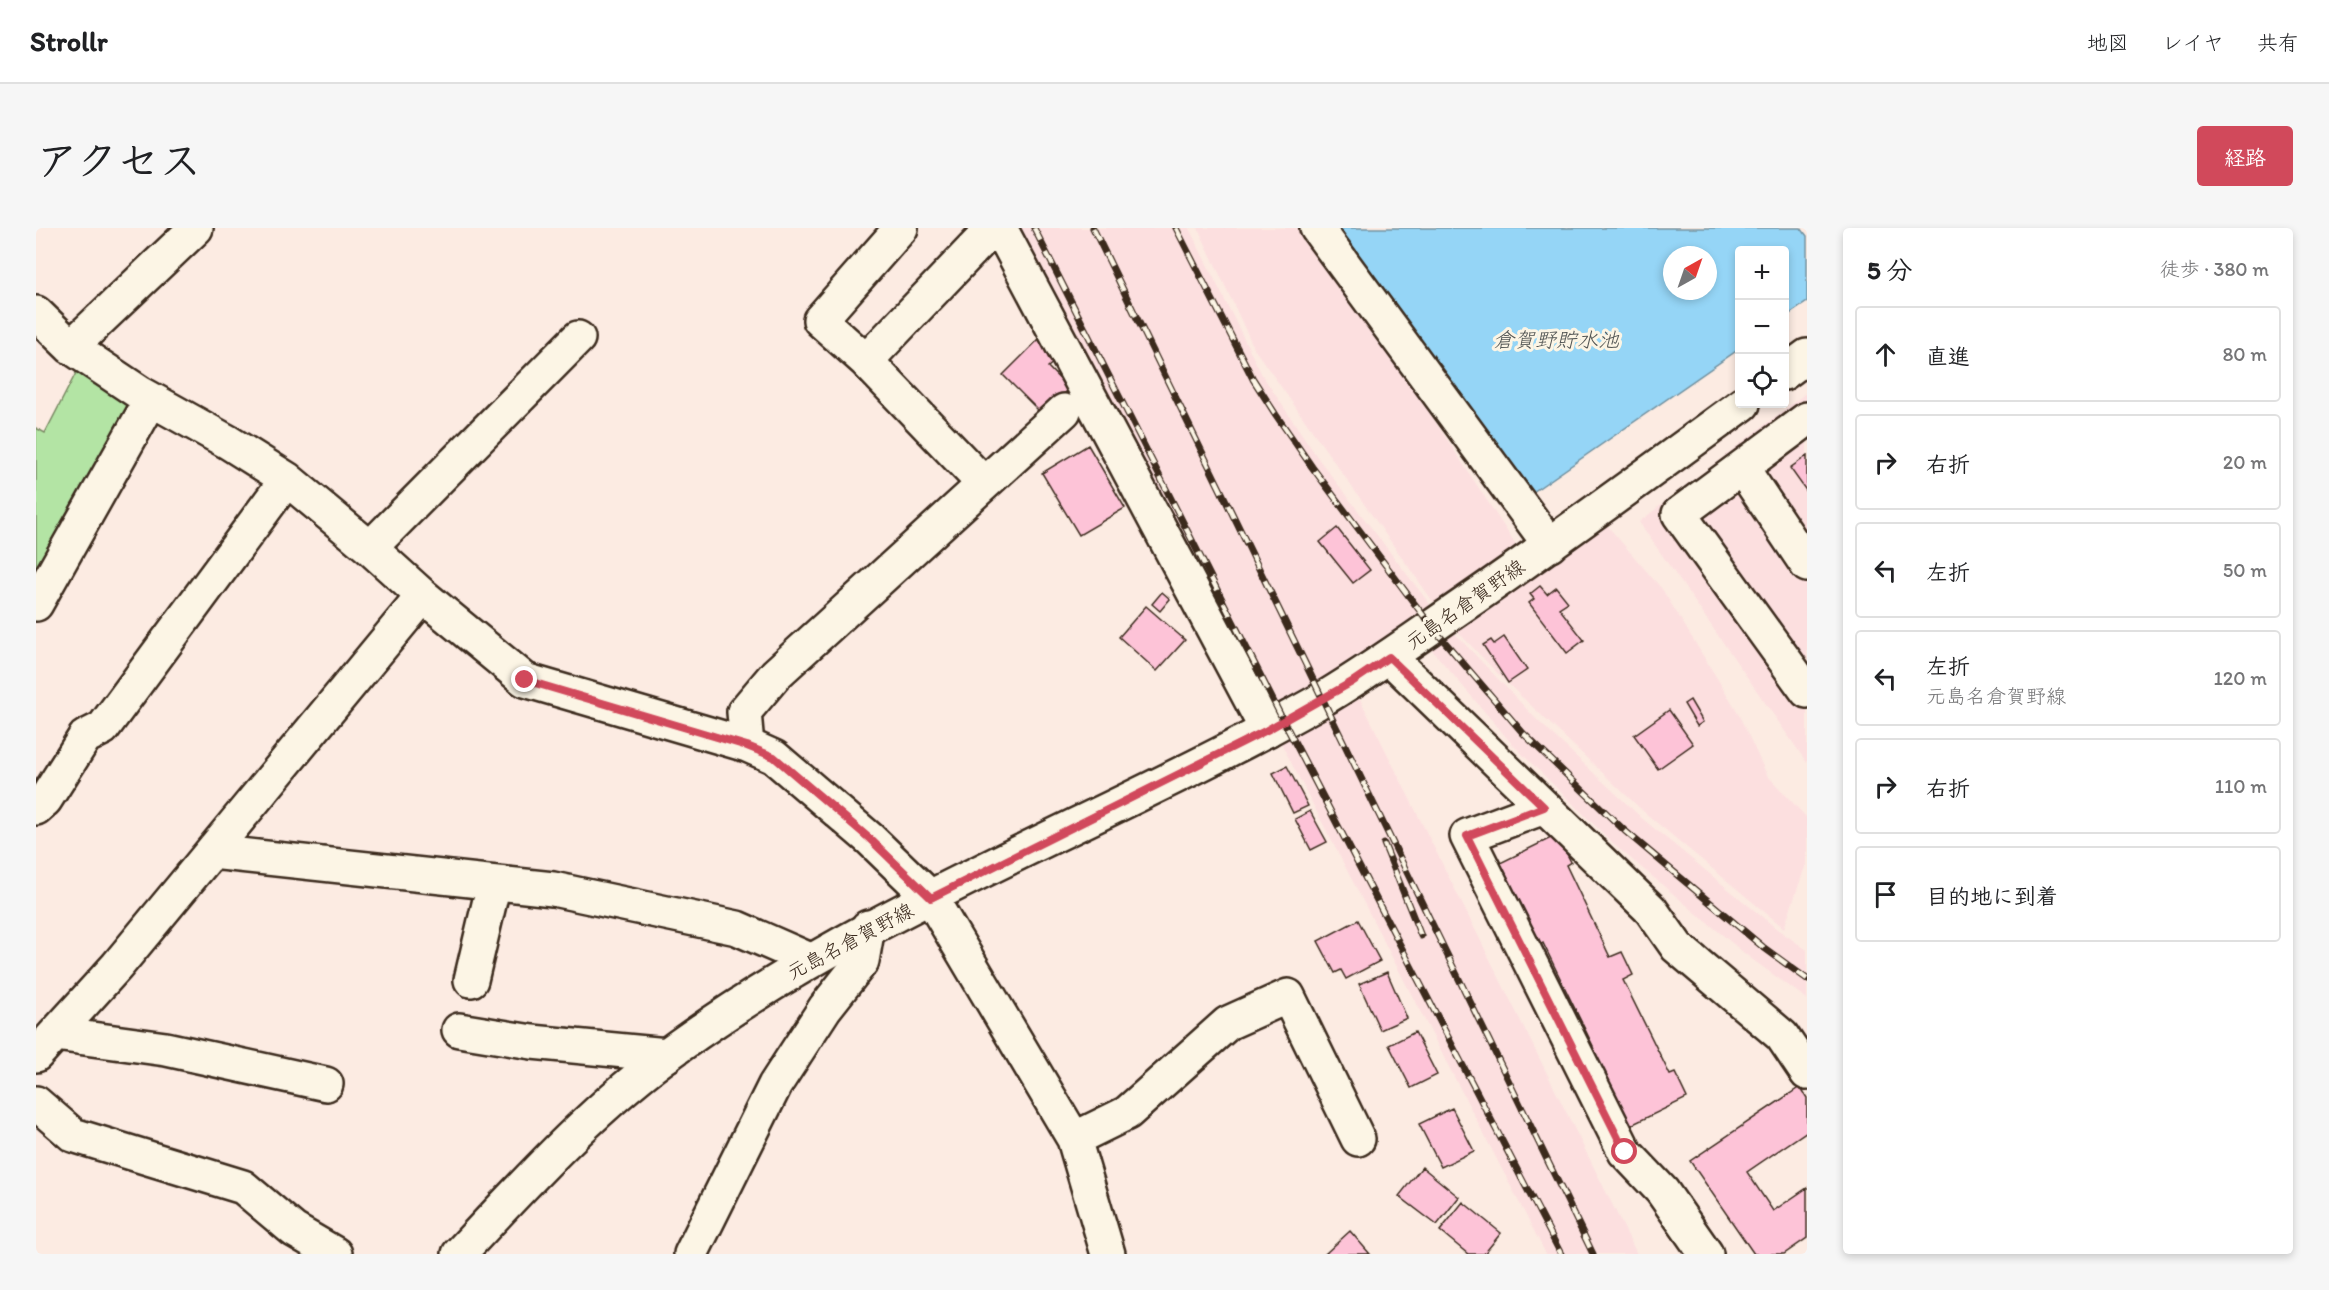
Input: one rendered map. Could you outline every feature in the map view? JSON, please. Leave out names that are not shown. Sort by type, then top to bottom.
[{"type":"street","points":[[71,347],[196,228]]},
{"type":"street","points":[[901,228],[820,320],[866,361],[984,484]]},
{"type":"street","points":[[866,361],[993,228]]},
{"type":"street","points":[[1000,228],[1267,730]]},
{"type":"street","points":[[1317,228],[1550,545]]},
{"type":"street","points":[[36,313],[71,347],[151,400],[228,442],[287,478],[423,596],[525,680],[747,746],[774,757],[870,839],[931,898],[1074,1139],[1108,1254]]},
{"type":"street","points":[[370,548],[578,338]]},
{"type":"street","points":[[1789,370],[1807,356]]},
{"type":"street","points":[[36,604],[151,400]]},
{"type":"street","name":"元島名倉賀野線","points":[[459,1254],[549,1156],[611,1101],[667,1055],[755,994],[868,927],[931,898],[1267,730],[1352,682],[1550,545],[1738,408]]},
{"type":"street","points":[[747,746],[744,712],[776,674],[1064,411]]},
{"type":"street","points":[[1807,419],[1679,514],[1807,691]]},
{"type":"street","points":[[1742,468],[1807,565]]},
{"type":"street","points":[[36,808],[45,800],[85,737],[103,728],[287,478]]},
{"type":"street","points":[[46,1044],[117,966],[423,596]]},
{"type":"street","points":[[1389,657],[1651,910],[1677,948],[1782,1036],[1807,1073]]},
{"type":"street","points":[[1544,807],[1467,836],[1625,1152],[1662,1191],[1706,1254]]},
{"type":"street","points":[[212,852],[553,890],[736,928],[810,960]]},
{"type":"street","points":[[471,980],[494,883]]},
{"type":"street","points":[[690,1254],[775,1085],[825,1008],[862,961],[868,927]]},
{"type":"street","points":[[1074,1139],[1126,1113],[1228,1023],[1288,996],[1358,1139]]},
{"type":"street","points":[[459,1030],[532,1042],[667,1055]]},
{"type":"street","points":[[46,1044],[166,1049],[326,1084]]},
{"type":"street","points":[[36,1103],[73,1135],[243,1187],[294,1230],[335,1254]]},
{"type":"shaded area","points":[[1014,228],[1189,228],[1262,375],[1320,461],[1442,620],[1537,720],[1644,820],[1777,929],[1807,950],[1807,999],[1749,957],[1618,848],[1513,745],[1409,620],[1344,667],[1637,1254],[1546,1254]]},
{"type":"shaded area","points":[[1198,228],[1301,228],[1371,323],[1518,548],[1437,607],[1255,350]]},
{"type":"shaded area","points":[[1807,392],[1807,763],[1639,522]]},
{"type":"shaded area","points":[[1604,522],[1662,589],[1736,709],[1767,775],[1807,818],[1807,861],[1784,928],[1644,812],[1505,681],[1457,631]]},
{"type":"green space","points":[[77,371],[130,401],[40,575],[36,573],[36,428],[45,433]]},
{"type":"water","name":"倉賀野貯水池","points":[[1333,228],[1801,228],[1807,236],[1807,302],[1789,314],[1789,246],[1735,246],[1735,352],[1530,494]]},
{"type":"building","points":[[1042,336],[1055,361],[1048,367],[1073,393],[1047,419],[1003,375]]},
{"type":"building","points":[[1088,445],[1125,508],[1079,535],[1042,473]]},
{"type":"building","points":[[1807,456],[1807,492],[1790,468]]},
{"type":"building","points":[[1337,528],[1370,570],[1353,583],[1320,542]]},
{"type":"building","points":[[1540,586],[1547,594],[1556,587],[1568,602],[1559,608],[1584,640],[1567,653],[1529,603],[1534,599],[1530,594]]},
{"type":"building","points":[[1162,592],[1170,599],[1160,611],[1152,604]]},
{"type":"building","points":[[1146,606],[1185,640],[1157,671],[1119,637]]},
{"type":"building","points":[[1504,637],[1527,670],[1508,683],[1483,645],[1491,640],[1494,644]]},
{"type":"building","points":[[1690,700],[1703,722],[1697,726],[1684,704]]},
{"type":"building","points":[[1669,710],[1693,744],[1658,769],[1634,735]]},
{"type":"building","points":[[1287,766],[1308,806],[1293,813],[1273,773]]},
{"type":"building","points":[[1310,811],[1327,842],[1311,850],[1295,819]]},
{"type":"building","points":[[1557,835],[1571,862],[1566,865],[1610,957],[1622,952],[1633,975],[1623,980],[1670,1075],[1675,1073],[1687,1098],[1625,1128],[1587,1049],[1593,1046],[1543,943],[1534,948],[1494,866]]},
{"type":"building","points":[[1358,920],[1380,961],[1346,979],[1341,970],[1335,973],[1318,941]]},
{"type":"building","points":[[1387,972],[1407,1018],[1380,1030],[1359,984]]},
{"type":"building","points":[[1415,1032],[1437,1075],[1411,1088],[1389,1045]]},
{"type":"building","points":[[1800,1087],[1807,1098],[1807,1131],[1747,1172],[1773,1211],[1807,1188],[1807,1238],[1784,1254],[1754,1254],[1690,1161]]},
{"type":"building","points":[[1452,1108],[1474,1151],[1441,1167],[1419,1124]]},
{"type":"building","points":[[1422,1167],[1459,1197],[1437,1225],[1399,1196]]},
{"type":"building","points":[[1463,1202],[1501,1233],[1484,1254],[1468,1254],[1440,1231]]},
{"type":"building","points":[[1350,1231],[1370,1254],[1325,1254]]},
{"type":"railway","points":[[1034,228],[1283,720],[1561,1254]]},
{"type":"railway","points":[[1093,228],[1593,1254]]},
{"type":"railway","points":[[1176,228],[1253,379],[1276,415],[1312,467],[1432,627],[1523,733],[1625,831],[1763,947],[1807,979]]},
{"type":"railway","points":[[1384,844],[1421,936]]},
{"type":"route","points":[[525,680],[747,746],[774,757],[870,839],[931,898],[1267,730],[1352,682],[1389,657],[1544,807],[1467,836],[1625,1152]]}]
